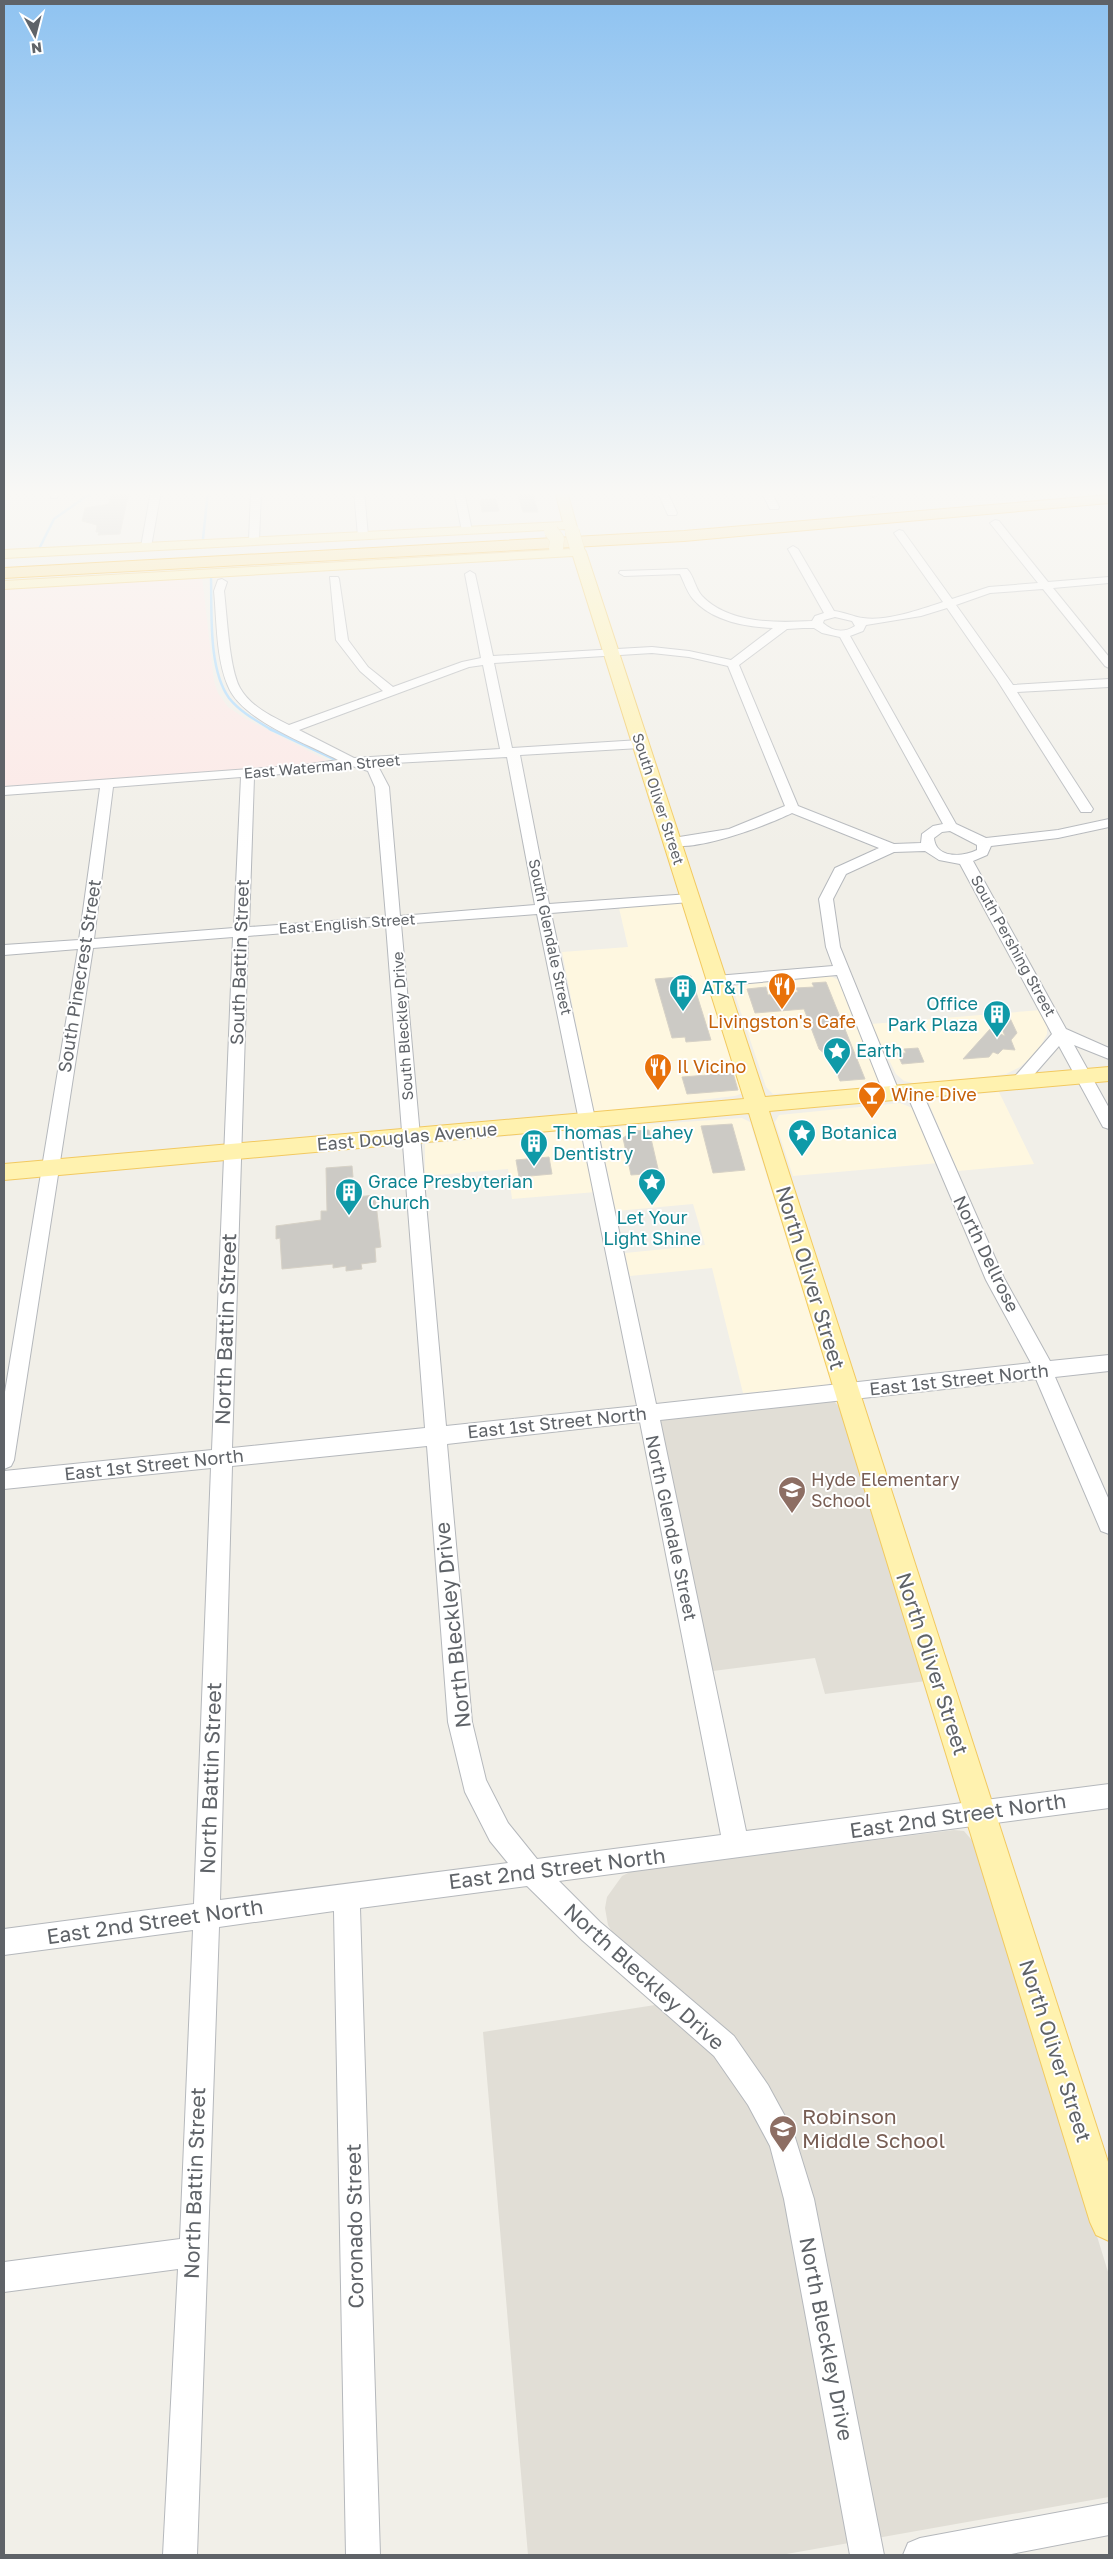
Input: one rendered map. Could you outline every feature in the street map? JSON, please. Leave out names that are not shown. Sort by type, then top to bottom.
[{"type":"main road","name":"South Oliver Street","points":[[598,610],[757,1106]]},
{"type":"main road","name":"East Douglas Avenue","points":[[4,1172],[1109,1074]]},
{"type":"main road","name":"North Oliver Street","points":[[757,1106],[1109,2222]]},
{"type":"street","name":"South Bleckley Drive","points":[[221,610],[228,669],[234,688],[257,713],[352,762],[373,768],[382,787],[395,920],[411,1137]]},
{"type":"street","points":[[338,610],[342,640],[364,669],[391,691]]},
{"type":"street","name":"South Glendale Street","points":[[478,610],[589,1121]]},
{"type":"street","points":[[716,610],[749,622],[782,627],[817,624],[824,631],[844,635],[859,629],[859,622]]},
{"type":"street","points":[[828,610],[830,614]]},
{"type":"street","points":[[954,610],[1009,689],[1086,809],[1109,817]]},
{"type":"street","points":[[1066,610],[1109,664]]},
{"type":"street","points":[[817,624],[819,618],[830,614],[850,616],[859,622],[886,620],[931,611],[959,617]]},
{"type":"street","points":[[290,729],[466,664],[489,660],[611,652],[668,651],[733,664],[782,627]]},
{"type":"street","points":[[844,635],[951,827]]},
{"type":"street","points":[[733,664],[792,808]]},
{"type":"street","points":[[1009,689],[1109,683]]},
{"type":"street","name":"East Waterman Street","points":[[4,791],[304,769],[352,762],[640,744]]},
{"type":"street","name":"South Battin Street","points":[[234,1151],[248,773]]},
{"type":"street","name":"South Pinecrest Street","points":[[4,1460],[86,943],[107,784]]},
{"type":"street","points":[[672,842],[712,838],[738,832],[792,808],[892,848]]},
{"type":"street","points":[[1058,834],[1077,822],[1086,809]]},
{"type":"street","points":[[983,843],[1058,834],[1109,823]]},
{"type":"street","points":[[892,1094],[833,947],[826,899],[840,871],[867,857],[892,848],[928,846],[941,856],[965,859],[980,854],[983,850],[983,843],[972,833],[951,827],[931,833],[927,838],[928,846]]},
{"type":"street","name":"South Pershing Street","points":[[965,859],[1062,1033],[1109,1123]]},
{"type":"street","name":"East English Street","points":[[4,950],[690,898]]},
{"type":"street","points":[[716,980],[843,970]]},
{"type":"street","name":"South Pershing Street","points":[[1062,1033],[1109,1054]]},
{"type":"street","name":"South Pershing Street","points":[[1018,1082],[1062,1033]]},
{"type":"street","name":"North Dellrose","points":[[914,1092],[995,1280],[1040,1358],[1042,1371],[1109,1524]]},
{"type":"street","name":"North Glendale Street","points":[[589,1121],[736,1846]]},
{"type":"street","name":"North Bleckley Drive","points":[[411,1137],[460,1722],[474,1783],[499,1832],[532,1873],[591,1931],[724,2046],[758,2095],[783,2140],[799,2200],[867,2555]]},
{"type":"street","name":"North Battin Street","points":[[180,2555],[206,1915],[220,1458],[234,1151]]},
{"type":"street","name":"East 1st Street North","points":[[4,1480],[1109,1364]]},
{"type":"street","name":"East 2nd Street North","points":[[4,1942],[1109,1796]]},
{"type":"street","name":"Coronado Street","points":[[347,1896],[363,2555]]},
{"type":"street","points":[[4,2277],[193,2252]]},
{"type":"street","points":[[920,2555],[1109,2519]]},
{"type":"shaded area","points":[[4,610],[206,610],[214,681],[218,693],[228,707],[246,719],[328,761],[301,766],[4,786]]},
{"type":"shaded area","points":[[681,902],[684,904],[743,1093],[735,1096],[598,1112],[593,1110],[562,952],[628,947],[619,908]]},
{"type":"shaded area","points":[[830,976],[839,980],[879,1079],[879,1085],[868,1088],[773,1094],[766,1087],[732,986],[736,984]]},
{"type":"shaded area","points":[[1041,1010],[1047,1026],[1047,1034],[1038,1051],[1020,1067],[1006,1074],[918,1084],[904,1081],[896,1074],[871,1024]]},
{"type":"shaded area","points":[[999,1092],[1034,1164],[958,1171],[929,1104],[930,1101],[934,1098]]},
{"type":"shaded area","points":[[900,1103],[915,1109],[939,1163],[793,1176],[775,1122],[779,1115]]},
{"type":"shaded area","points":[[742,1118],[750,1122],[830,1377],[830,1383],[826,1386],[743,1393],[712,1268],[630,1276],[625,1253],[705,1245],[693,1204],[616,1211],[601,1141],[604,1130],[625,1126]]},
{"type":"shaded area","points":[[574,1130],[585,1135],[596,1192],[512,1199],[508,1169],[425,1176],[425,1144]]},
{"type":"shaded area","points":[[826,1401],[835,1402],[844,1413],[926,1681],[825,1694],[815,1658],[713,1671],[659,1423],[662,1419]]},
{"type":"shaded area","name":"Robinson Middle School","points":[[954,1830],[964,1831],[976,1845],[1109,2275],[1109,2497],[781,2555],[528,2555],[483,2032],[655,2005],[684,1995],[615,1937],[608,1925],[605,1908],[607,1897],[622,1876],[632,1871]]},
{"type":"building","name":"AT&T","points":[[691,976],[711,1040],[686,1042],[685,1037],[672,1038],[655,979]]},
{"type":"building","points":[[826,982],[865,1079],[840,1081],[831,1059],[819,1049],[804,1009],[755,1013],[747,989],[766,987],[768,995],[798,992],[796,988],[814,987],[812,983]]},
{"type":"building","name":"Office Park Plaza","points":[[996,1016],[1009,1016],[1017,1033],[1011,1040],[1015,1050],[1003,1049],[998,1054],[993,1052],[989,1057],[963,1059],[990,1029],[1005,1036]]},
{"type":"building","points":[[918,1048],[924,1062],[902,1064],[897,1053],[906,1053],[904,1049]]},
{"type":"building","points":[[733,1073],[738,1090],[687,1094],[682,1077]]},
{"type":"building","points":[[732,1124],[745,1170],[713,1173],[701,1126]]},
{"type":"building","points":[[649,1130],[659,1173],[631,1175],[623,1138],[633,1131]]},
{"type":"building","name":"Thomas F Lahey Dentistry","points":[[549,1157],[552,1174],[519,1177],[516,1160]]},
{"type":"building","name":"Grace Presbyterian Church","points":[[352,1166],[353,1177],[347,1177],[347,1198],[375,1195],[381,1247],[375,1248],[376,1262],[361,1264],[362,1269],[346,1271],[346,1266],[333,1268],[333,1264],[282,1269],[280,1238],[276,1239],[276,1226],[321,1220],[321,1211],[327,1211],[326,1168]]},
{"type":"waterway","points":[[212,610],[214,656],[222,686],[238,708],[272,730]]},
{"type":"waterway","points":[[272,730],[336,760]]},
{"type":"place","name":"Livingston's Cafe","points":[[782,1010]]},
{"type":"place","name":"AT&T","points":[[683,1012]]},
{"type":"place","name":"Office Park Plaza","points":[[997,1038]]},
{"type":"place","name":"Earth","points":[[837,1075]]},
{"type":"place","name":"Il Vicino","points":[[658,1091]]},
{"type":"place","name":"Wine Dive","points":[[872,1119]]},
{"type":"place","name":"Botanica","points":[[802,1157]]},
{"type":"place","name":"Thomas F Lahey Dentistry","points":[[534,1167]]},
{"type":"place","name":"Let Your Light Shine","points":[[652,1206]]},
{"type":"place","name":"Grace Presbyterian Church","points":[[349,1216]]},
{"type":"place","name":"Hyde Elementary School","points":[[792,1514]]},
{"type":"place","name":"Robinson Middle School","points":[[783,2153]]}]
